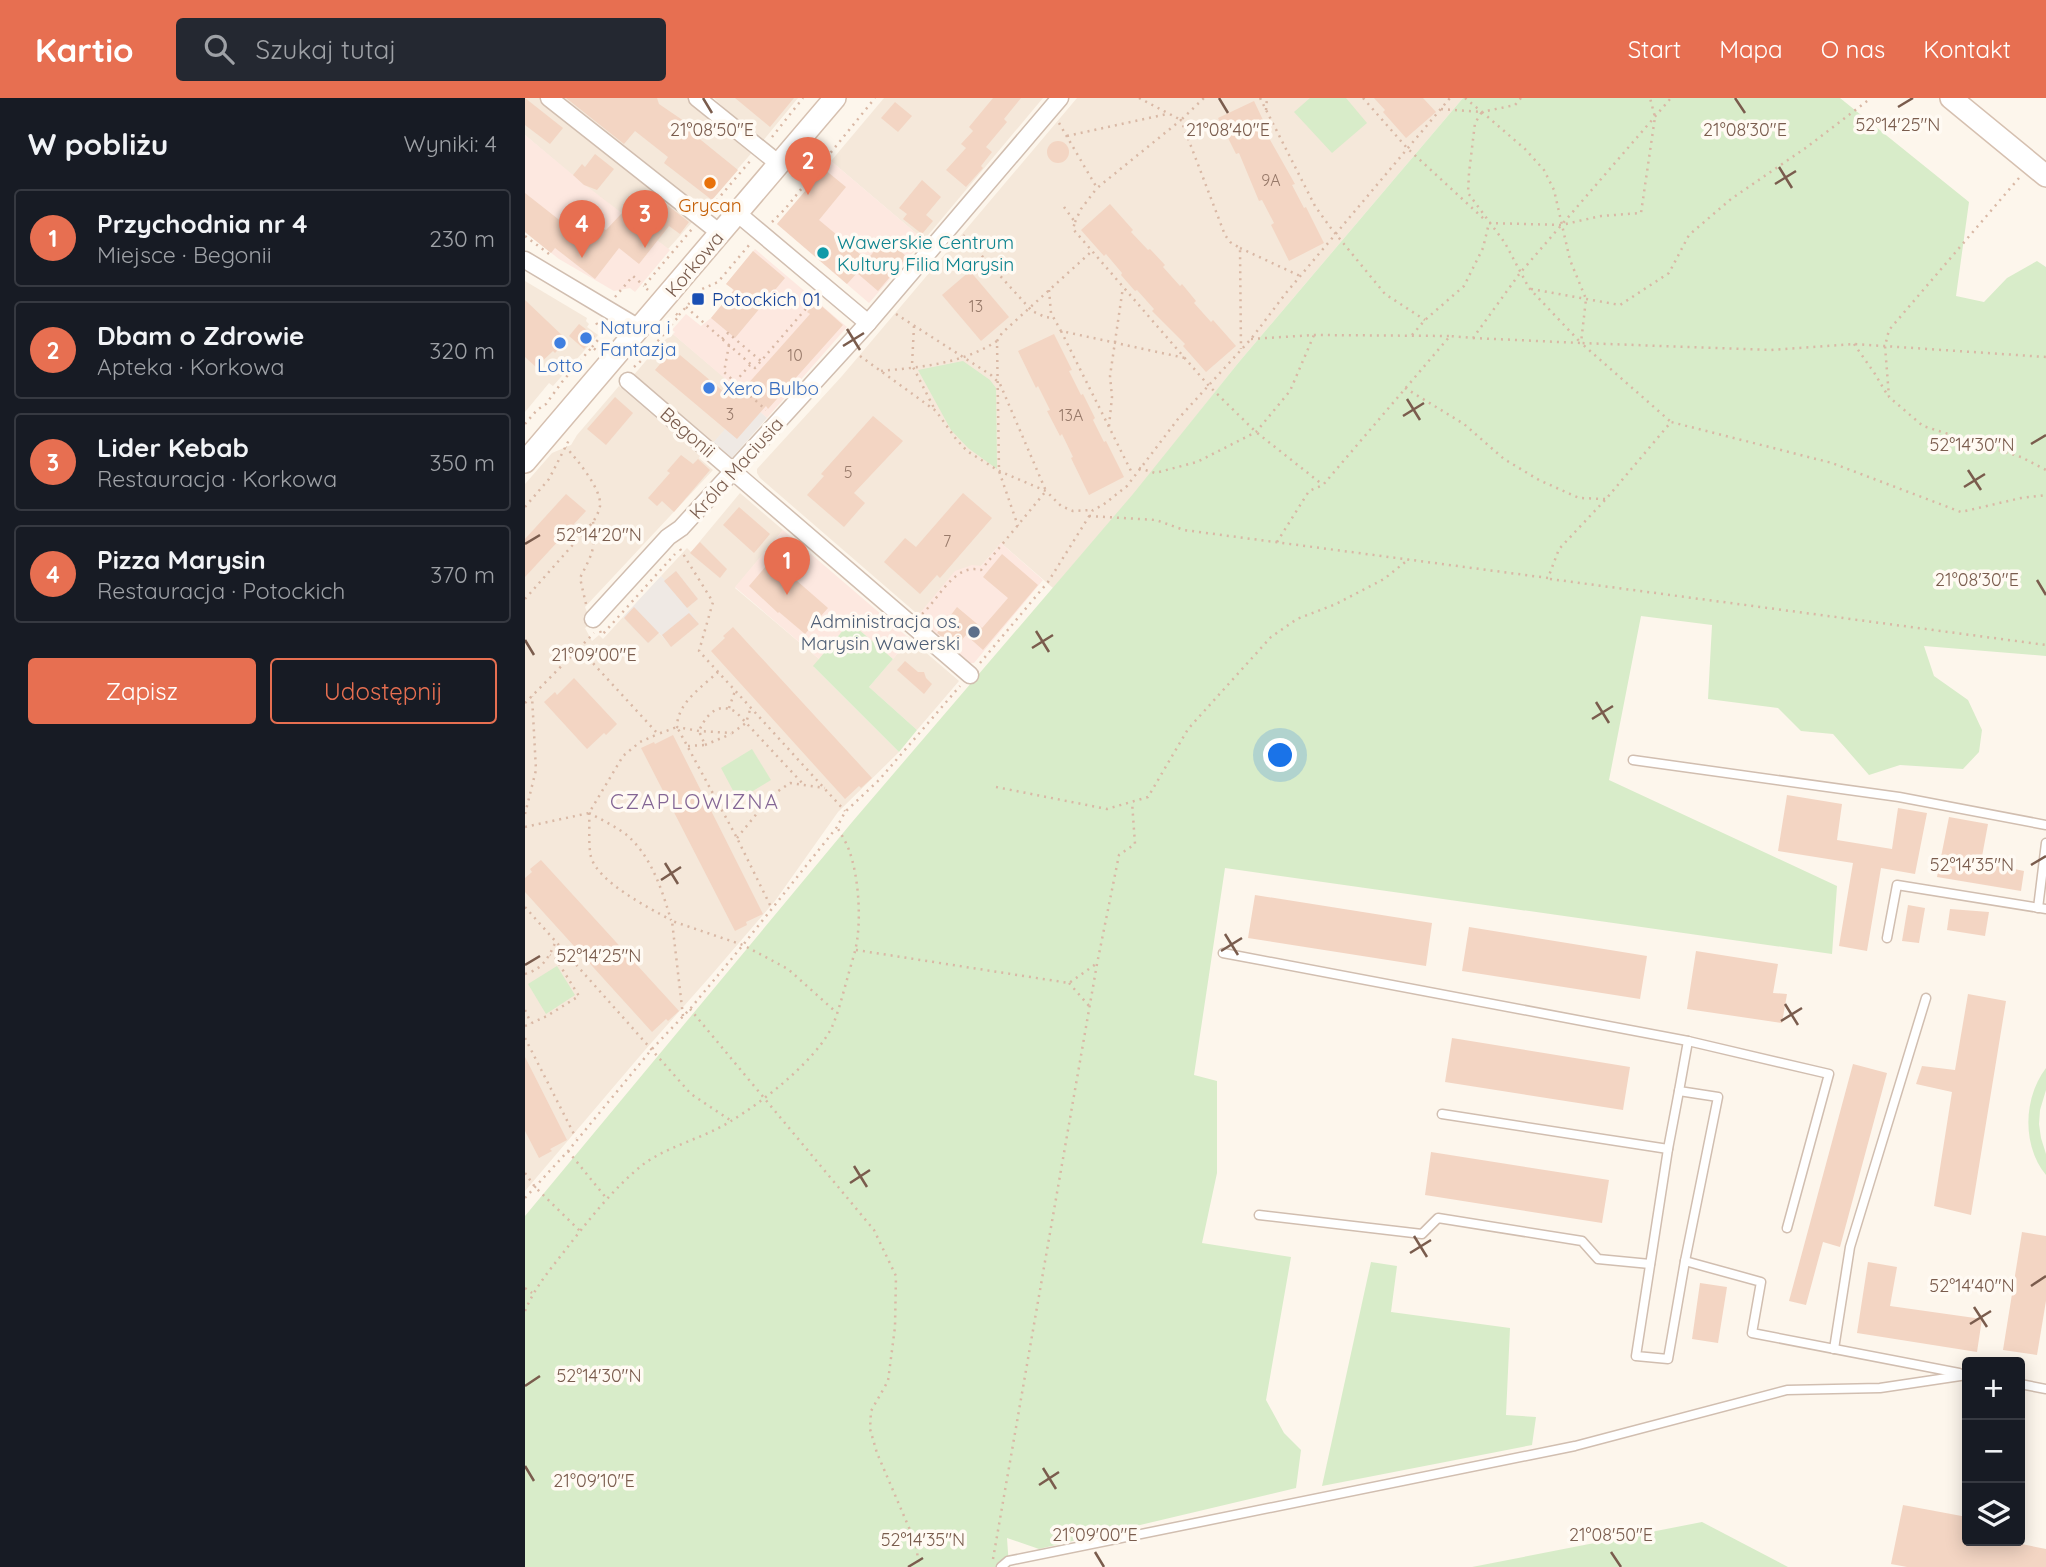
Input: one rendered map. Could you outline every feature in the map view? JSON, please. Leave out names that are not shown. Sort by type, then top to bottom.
[{"type":"street","points":[[549,98],[720,233]]},
{"type":"street","points":[[697,98],[779,164]]},
{"type":"street","name":"Korkowa","points":[[525,461],[835,98]]},
{"type":"street","name":"Króla Maciusia","points":[[593,619],[734,471],[868,323],[1060,98]]},
{"type":"street","points":[[1951,98],[2046,176]]},
{"type":"street","points":[[737,213],[868,323]]},
{"type":"street","points":[[525,260],[639,328]]},
{"type":"street","name":"Begonii","points":[[628,381],[970,675]]},
{"type":"lane","points":[[1633,760],[1899,797],[2046,825]]},
{"type":"lane","points":[[1887,938],[1896,884],[2042,909],[2046,844]]},
{"type":"lane","points":[[1223,953],[1688,1041],[1829,1074],[1787,1228]]},
{"type":"lane","points":[[1834,1349],[1850,1247],[1926,998]]},
{"type":"lane","points":[[1679,1091],[1718,1097],[1668,1359],[1636,1356],[1668,1149],[1688,1041]]},
{"type":"lane","points":[[1442,1114],[1668,1149]]},
{"type":"lane","points":[[1259,1215],[1422,1234],[1438,1218],[1582,1241],[1598,1259],[1650,1264]]},
{"type":"lane","points":[[1685,1261],[1761,1282],[1752,1333],[1962,1373]]},
{"type":"lane","points":[[1000,1567],[1008,1561],[1575,1446],[1787,1390],[1879,1388],[1962,1375]]},
{"type":"lane","points":[[2025,1385],[2046,1389]]},
{"type":"path","points":[[679,316],[702,289],[718,282],[761,232],[785,209],[875,98]]},
{"type":"path","points":[[1139,98],[1181,120],[1230,243],[1302,276]]},
{"type":"path","points":[[1204,98],[1097,188],[1081,209],[1073,229],[1209,386],[1256,432],[1323,485]]},
{"type":"path","points":[[1260,98],[1315,206],[1356,261],[1385,294],[1425,320]]},
{"type":"path","points":[[1266,110],[1267,98]]},
{"type":"path","points":[[1363,98],[1407,148],[1489,223],[1561,225],[1601,216],[1641,214],[1654,117],[1650,98]]},
{"type":"path","points":[[913,326],[913,368],[955,439],[967,451],[999,471],[1046,491],[1061,506],[1073,511],[1093,510],[1120,493],[1178,419],[1251,339],[1450,98]]},
{"type":"path","points":[[1465,98],[1525,149],[1543,170],[1553,190],[1570,260],[1586,299],[1581,343]]},
{"type":"path","points":[[1441,109],[1482,112],[1515,105],[1521,98]]},
{"type":"path","points":[[1473,338],[1520,273],[1671,98]]},
{"type":"path","points":[[1529,288],[1620,305],[1669,273],[1689,235],[1731,200],[1871,98]]},
{"type":"path","points":[[1482,112],[1475,124],[1468,193],[1505,243],[1529,288],[1581,343],[1671,422],[1832,463],[1961,512],[2046,495]]},
{"type":"path","points":[[1067,136],[1167,114]]},
{"type":"path","points":[[1056,117],[1097,188]]},
{"type":"path","points":[[1889,397],[1885,346],[1889,330],[2019,178]]},
{"type":"path","points":[[1064,207],[1075,222]]},
{"type":"path","points":[[1412,335],[1464,286],[1483,248],[1489,223]]},
{"type":"path","points":[[953,225],[1036,314],[1054,318]]},
{"type":"path","points":[[1240,248],[1241,350]]},
{"type":"path","points":[[881,371],[965,358],[982,350],[997,341],[1002,333],[1092,252]]},
{"type":"path","points":[[615,297],[633,276],[644,286]]},
{"type":"path","points":[[1109,426],[1112,397],[1110,376],[1123,287]]},
{"type":"path","points":[[1049,290],[1049,304],[1054,318],[1133,475]]},
{"type":"path","points":[[687,307],[755,368],[816,297],[809,291]]},
{"type":"path","points":[[884,304],[996,380],[1002,387],[1046,491]]},
{"type":"path","points":[[525,424],[551,398],[603,334],[595,321]]},
{"type":"path","points":[[1061,331],[1185,358]]},
{"type":"path","points":[[722,339],[728,333],[761,361]]},
{"type":"path","points":[[1251,339],[1314,335],[1412,335],[1771,350],[1854,344],[2046,357]]},
{"type":"path","points":[[1139,468],[1155,473],[1197,461],[1256,432],[1290,391],[1314,335]]},
{"type":"path","points":[[1277,542],[1309,491],[1323,485],[1450,337]]},
{"type":"path","points":[[997,341],[999,471],[1018,526]]},
{"type":"path","points":[[742,357],[750,344]]},
{"type":"path","points":[[1854,344],[1889,397],[1923,426],[2021,457],[2046,470]]},
{"type":"path","points":[[729,345],[724,372],[768,412]]},
{"type":"path","points":[[592,347],[610,362]]},
{"type":"path","points":[[857,354],[936,411]]},
{"type":"path","points":[[735,382],[751,365]]},
{"type":"path","points":[[1405,388],[1464,424],[1504,459],[1539,480],[1579,498],[1606,499]]},
{"type":"path","points":[[1548,578],[1559,549],[1606,499],[1671,422]]},
{"type":"path","points":[[525,507],[549,479],[573,433]]},
{"type":"path","points":[[525,599],[593,522],[600,509],[596,491],[583,468],[565,446]]},
{"type":"path","points":[[916,616],[924,613],[958,573],[973,568],[981,570],[1046,491]]},
{"type":"path","points":[[525,1198],[652,1049],[690,1009],[837,827],[845,812],[879,780],[1048,582],[1093,510]]},
{"type":"path","points":[[1089,516],[1156,520],[1184,530],[2046,645]]},
{"type":"path","points":[[525,703],[599,629],[583,597],[580,578],[593,552],[596,537],[593,522]]},
{"type":"path","points":[[680,549],[713,602],[699,651],[845,812]]},
{"type":"path","points":[[996,787],[1107,809],[1148,797],[1188,729],[1271,637],[1297,619],[1336,604],[1384,579],[1409,559]]},
{"type":"path","points":[[579,648],[658,734]]},
{"type":"path","points":[[718,672],[688,699],[677,718],[677,727],[772,909]]},
{"type":"path","points":[[729,708],[735,691]]},
{"type":"path","points":[[525,814],[535,770],[532,696]]},
{"type":"path","points":[[705,745],[699,731],[705,717],[715,709],[729,708],[736,712],[804,785]]},
{"type":"path","points":[[688,746],[705,745],[732,733],[746,723],[750,708]]},
{"type":"path","points":[[732,733],[677,727],[641,742],[623,756],[589,813],[590,854],[606,878],[629,895],[672,921],[743,945],[788,969],[837,1013]]},
{"type":"path","points":[[737,838],[771,796],[790,783],[825,788]]},
{"type":"path","points":[[992,1567],[1097,964],[1119,855],[1135,844],[1132,802]]},
{"type":"path","points":[[525,827],[589,813],[629,837],[658,880],[672,921],[683,1016]]},
{"type":"path","points":[[525,1311],[532,1293],[607,1199],[646,1163],[731,1121],[764,1097],[806,1062],[831,1028],[856,950],[858,925],[856,885],[849,850],[837,827]]},
{"type":"path","points":[[525,907],[691,1094],[731,1121]]},
{"type":"path","points":[[525,974],[537,970],[550,955],[556,941]]},
{"type":"path","points":[[856,950],[1069,983],[1091,1007]]},
{"type":"path","points":[[525,1026],[579,996],[556,959],[550,955]]},
{"type":"path","points":[[1069,983],[1097,964]]},
{"type":"path","points":[[690,1009],[874,1230],[896,1276],[888,1381],[871,1411],[870,1429],[877,1453],[916,1544],[919,1567]]},
{"type":"path","points":[[525,1010],[531,1023]]},
{"type":"path","points":[[525,1038],[576,1139]]},
{"type":"path","points":[[568,1150],[607,1199]]},
{"type":"path","points":[[525,1173],[535,1187],[580,1231]]},
{"type":"path","points":[[525,1288],[532,1293]]},
{"type":"shaded area","points":[[525,98],[542,98],[695,219],[668,249],[584,185],[525,135]]},
{"type":"shaded area","points":[[559,98],[689,98],[755,149],[701,211]]},
{"type":"shaded area","points":[[714,98],[798,98],[762,142],[724,113],[724,108]]},
{"type":"shaded area","points":[[884,98],[1043,98],[924,240],[831,161]]},
{"type":"shaded area","points":[[1077,98],[1463,98],[1239,362],[1134,494],[1053,588],[1001,543],[981,566],[955,572],[920,613],[915,612],[760,478],[757,469],[842,376]]},
{"type":"shaded area","points":[[525,135],[670,250],[635,292],[630,288],[614,291],[559,259],[525,232]]},
{"type":"shaded area","points":[[831,161],[924,240],[869,303],[777,224]]},
{"type":"shaded area","points":[[755,249],[847,327],[767,418],[673,334],[675,332],[672,330],[686,314],[701,326],[711,318],[733,291],[726,284]]},
{"type":"shaded area","points":[[525,281],[587,318],[587,327],[598,335],[553,386],[549,383],[525,412]]},
{"type":"shaded area","points":[[673,334],[738,389],[728,427],[712,444],[633,376],[661,343]]},
{"type":"shaded area","points":[[619,386],[713,470],[585,607],[590,620],[585,628],[592,641],[599,635],[603,639],[623,617],[648,642],[659,633],[671,646],[698,624],[661,576],[687,548],[691,552],[740,493],[783,530],[735,588],[819,659],[814,667],[899,752],[838,812],[775,901],[525,1191],[525,484],[552,453],[571,445]]},
{"type":"shaded area","points":[[749,402],[767,418],[730,460],[712,444]]},
{"type":"shaded area","points":[[783,530],[910,639],[893,659],[850,622],[819,659],[735,587]]},
{"type":"shaded area","points":[[1001,543],[1043,580],[974,663],[969,663],[935,634],[920,613],[955,571],[972,565],[981,566]]},
{"type":"shaded area","points":[[676,571],[698,599],[687,608],[699,624],[671,646],[659,633],[648,643],[623,617],[661,576],[665,580]]},
{"type":"shaded area","points":[[910,639],[959,681],[917,730],[869,687]]},
{"type":"green space","points":[[1310,98],[1346,98],[1367,123],[1332,153],[1294,112]]},
{"type":"green space","points":[[1463,98],[1840,98],[1969,202],[1956,296],[1984,302],[2007,278],[2037,261],[2046,267],[2046,656],[1924,646],[1934,676],[1968,700],[1982,730],[1979,752],[1963,769],[1900,765],[1869,775],[1833,734],[1801,731],[1778,708],[1708,699],[1712,625],[1641,616],[1609,780],[1837,886],[1832,954],[1225,868],[1194,1075],[1217,1081],[1217,1173],[1202,1243],[1291,1257],[1266,1400],[1284,1433],[1301,1450],[1296,1488],[1039,1549],[1007,1538],[1009,1567],[525,1567],[525,1216],[853,821],[1133,494],[1239,362]]},
{"type":"green space","points":[[963,361],[990,380],[996,388],[997,469],[968,448],[951,430],[918,370]]},
{"type":"green space","points":[[850,622],[893,659],[869,687],[917,730],[899,752],[813,666]]},
{"type":"green space","points":[[752,749],[771,780],[738,800],[721,768]]},
{"type":"green space","points":[[557,966],[575,995],[546,1014],[528,984]]},
{"type":"green space","points":[[2046,1068],[2046,1090],[2039,1124],[2046,1154],[2046,1175],[2033,1150],[2028,1122],[2033,1093]]},
{"type":"green space","points":[[1371,1262],[1397,1266],[1391,1312],[1510,1328],[1506,1415],[1536,1417],[1532,1445],[1322,1486]]},
{"type":"green space","points":[[1702,1522],[1788,1567],[1472,1567]]},
{"type":"building","points":[[525,98],[563,128],[550,144],[525,125]]},
{"type":"building","points":[[566,98],[657,98],[659,104],[700,132],[696,136],[738,170],[712,200],[664,163],[668,157],[635,131],[624,144]]},
{"type":"building","points":[[735,98],[794,98],[770,127]]},
{"type":"building","points":[[993,98],[1021,98],[1004,119],[1007,122],[986,147],[992,152],[981,166],[983,168],[966,187],[946,170],[966,148],[961,144],[973,131],[969,127]]},
{"type":"building","points":[[1374,98],[1423,98],[1436,112],[1406,138]]},
{"type":"building","points":[[1254,101],[1271,137],[1269,138],[1295,184],[1292,185],[1324,243],[1289,261],[1271,225],[1274,223],[1262,200],[1259,201],[1239,153],[1236,154],[1218,118]]},
{"type":"building","points":[[895,102],[912,116],[898,132],[881,118]]},
{"type":"building","points":[[1058,141],[1066,144],[1069,152],[1066,160],[1058,163],[1050,160],[1047,152],[1050,144]]},
{"type":"building","points":[[595,154],[614,169],[597,190],[584,185],[573,175],[582,164],[585,167]]},
{"type":"building","points":[[824,169],[846,187],[819,220],[867,260],[885,238],[907,257],[878,291],[857,273],[847,284],[777,224]]},
{"type":"building","points":[[922,180],[941,197],[926,215],[933,221],[922,234],[903,219],[907,214],[899,208]]},
{"type":"building","points":[[525,193],[581,237],[594,221],[606,230],[622,213],[634,222],[653,194],[689,222],[680,234],[669,226],[639,264],[619,248],[595,279],[555,248],[551,253],[525,232]]},
{"type":"building","points":[[1110,204],[1133,230],[1131,232],[1165,265],[1163,267],[1180,286],[1182,284],[1196,301],[1194,303],[1236,346],[1206,372],[1183,346],[1185,344],[1121,275],[1106,254],[1104,256],[1081,230]]},
{"type":"building","points":[[753,251],[785,278],[735,338],[711,318],[734,290],[726,284]]},
{"type":"building","points":[[970,271],[1009,317],[981,341],[942,295]]},
{"type":"building","points":[[525,300],[567,340],[536,367],[525,357]]},
{"type":"building","points":[[816,301],[843,325],[768,409],[766,406],[737,439],[655,370],[671,351],[678,357],[680,355],[730,397],[743,384],[745,387],[810,314],[807,312]]},
{"type":"building","points":[[579,324],[595,336],[584,349],[569,336]]},
{"type":"building","points":[[1054,334],[1072,370],[1069,371],[1124,477],[1089,495],[1062,434],[1060,436],[1047,411],[1050,410],[1018,351]]},
{"type":"building","points":[[615,397],[633,413],[606,445],[587,429]]},
{"type":"building","points":[[873,416],[903,441],[854,493],[865,503],[844,527],[807,495],[824,476],[821,474]]},
{"type":"building","points":[[681,455],[693,464],[698,459],[710,470],[674,512],[662,501],[657,506],[648,498],[670,473],[667,471]]},
{"type":"building","points":[[963,493],[992,518],[940,578],[937,575],[920,594],[884,562],[905,538],[916,547]]},
{"type":"building","points":[[566,494],[586,511],[525,577],[525,539]]},
{"type":"building","points":[[739,507],[770,534],[754,553],[723,525]]},
{"type":"building","points":[[700,542],[727,569],[720,578],[690,553]]},
{"type":"building","points":[[1002,554],[1038,585],[983,650],[966,635],[955,648],[937,633],[957,607],[982,628],[1008,598],[983,577]]},
{"type":"building","points":[[772,559],[828,608],[805,634],[749,586]]},
{"type":"building","points":[[676,571],[698,599],[687,608],[664,581]]},
{"type":"building","points":[[634,607],[659,633],[648,643],[624,618]]},
{"type":"building","points":[[689,613],[699,624],[671,647],[662,635]]},
{"type":"building","points":[[733,627],[872,778],[861,788],[859,786],[845,799],[711,651]]},
{"type":"building","points":[[905,661],[918,672],[924,672],[932,684],[924,694],[897,670]]},
{"type":"building","points":[[574,678],[617,724],[587,749],[544,702],[555,692],[557,695]]},
{"type":"building","points":[[673,735],[763,914],[735,931],[641,748]]},
{"type":"building","points":[[1787,795],[1842,804],[1837,840],[1892,849],[1898,808],[1927,813],[1915,874],[1881,868],[1867,951],[1839,946],[1853,863],[1778,851]]},
{"type":"building","points":[[1949,817],[1988,824],[1981,862],[2024,871],[2021,891],[1937,877]]},
{"type":"building","points":[[541,860],[679,1011],[668,1021],[666,1019],[652,1032],[525,892],[525,878],[532,872],[530,869]]},
{"type":"building","points":[[1255,895],[1432,923],[1426,966],[1248,938]]},
{"type":"building","points":[[1908,905],[1925,908],[1919,943],[1902,941]]},
{"type":"building","points":[[1950,909],[1989,912],[1985,936],[1947,930]]},
{"type":"building","points":[[1469,927],[1647,956],[1640,999],[1462,971]]},
{"type":"building","points":[[1696,951],[1778,964],[1773,993],[1787,994],[1782,1023],[1687,1009]]},
{"type":"building","points":[[1968,994],[2006,1001],[1971,1215],[1934,1206],[1952,1092],[1916,1084],[1922,1066],[1955,1070]]},
{"type":"building","points":[[1452,1038],[1630,1067],[1623,1110],[1445,1082]]},
{"type":"building","points":[[525,1057],[567,1140],[539,1158],[525,1131]]},
{"type":"building","points":[[1853,1064],[1887,1073],[1840,1247],[1823,1242],[1806,1305],[1789,1301]]},
{"type":"building","points":[[1431,1152],[1609,1180],[1602,1223],[1425,1195]]},
{"type":"building","points":[[2022,1232],[2046,1236],[2046,1301],[2037,1355],[2003,1350]]},
{"type":"building","points":[[1868,1262],[1897,1267],[1890,1306],[1982,1319],[1977,1352],[1857,1333]]},
{"type":"building","points":[[1700,1283],[1727,1287],[1718,1343],[1692,1339]]},
{"type":"building","points":[[1903,1505],[1962,1516],[1962,1546],[2025,1545],[2046,1549],[2046,1567],[1907,1567],[1891,1564]]},
{"type":"place","name":"Grycan","points":[[710,183]]},
{"type":"place","name":"Dbam o Zdrowie","points":[[808,195]]},
{"type":"place","name":"Lider Kebab","points":[[645,248]]},
{"type":"place","name":"Wawerskie Centrum Kultury Filia Marysin","points":[[823,253]]},
{"type":"place","name":"Pizza Marysin","points":[[582,258]]},
{"type":"place","name":"Potockich 01","points":[[698,299]]},
{"type":"place","name":"Natura i Fantazja","points":[[586,338]]},
{"type":"place","name":"Lotto","points":[[560,343]]},
{"type":"place","name":"Xero Bulbo","points":[[709,388]]},
{"type":"place","name":"Przychodnia nr 4","points":[[787,595]]},
{"type":"place","name":"Administracja os. Marysin Wawerski","points":[[974,632]]},
{"type":"district","name":"CZAPLOWIZNA","points":[[695,801]]}]
